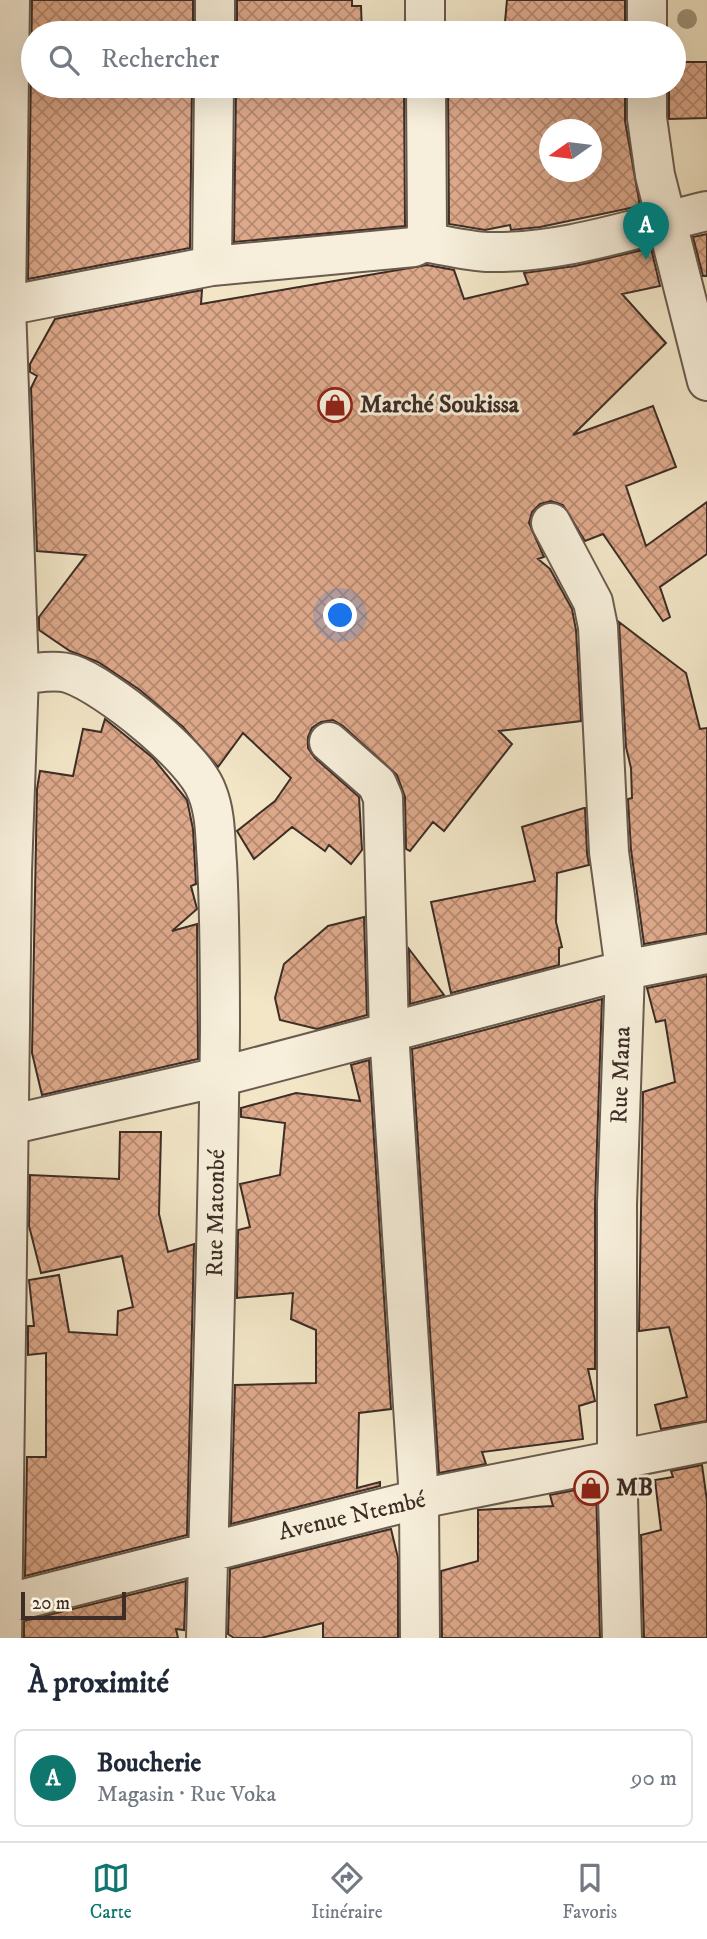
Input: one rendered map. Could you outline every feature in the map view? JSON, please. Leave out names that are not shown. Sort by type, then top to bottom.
[{"type":"street","points":[[2,1616],[5,1126],[12,872],[3,306],[10,0]]},
{"type":"street","points":[[215,0],[215,21]]},
{"type":"street","points":[[425,0],[425,21]]},
{"type":"street","points":[[647,0],[647,21]]},
{"type":"street","points":[[212,266],[214,98]]},
{"type":"street","points":[[423,242],[427,230],[426,98]]},
{"type":"street","points":[[647,98],[655,175],[707,381]]},
{"type":"street","points":[[3,306],[212,266],[414,247],[423,242],[487,252],[608,238],[707,211]]},
{"type":"street","name":"Rue Mana","points":[[551,523],[593,602],[598,627],[609,852],[625,970],[617,1204],[617,1462],[622,1638]]},
{"type":"street","name":"Rue Matonbé","points":[[9,677],[69,673],[97,687],[147,723],[193,770],[207,789],[214,814],[220,919],[219,1077],[206,1638]]},
{"type":"street","points":[[329,742],[377,784],[383,798],[389,1032],[419,1499],[420,1638]]},
{"type":"street","points":[[5,1126],[219,1077],[625,970],[707,954]]},
{"type":"street","name":"Avenue Ntembé","points":[[2,1616],[208,1550],[419,1499],[617,1462],[707,1441]]},
{"type":"building","points":[[32,0],[193,0],[193,21],[32,21]]},
{"type":"building","points":[[237,0],[352,0],[352,6],[361,6],[362,21],[237,21]]},
{"type":"building","points":[[507,0],[625,0],[625,21],[505,21]]},
{"type":"building","points":[[686,62],[707,62],[707,118],[669,119],[669,98],[686,98]]},
{"type":"building","points":[[31,98],[192,98],[190,248],[28,279]]},
{"type":"building","points":[[236,98],[404,98],[405,226],[234,242]]},
{"type":"building","points":[[448,98],[625,98],[625,121],[640,206],[540,227],[511,230],[510,225],[485,230],[449,224]]},
{"type":"building","points":[[707,234],[707,276],[703,276],[693,237]]},
{"type":"building","points":[[651,248],[660,286],[622,294],[666,343],[573,435],[653,406],[676,467],[626,486],[646,546],[707,502],[707,554],[660,587],[670,617],[663,621],[603,534],[585,541],[563,505],[551,501],[540,504],[532,512],[529,523],[544,557],[538,559],[550,569],[572,609],[576,630],[581,721],[499,731],[512,744],[444,831],[433,822],[410,851],[406,849],[405,797],[397,775],[343,726],[333,720],[321,722],[312,728],[308,737],[308,748],[315,758],[359,797],[362,850],[351,864],[329,845],[325,851],[292,827],[254,859],[237,831],[275,801],[291,778],[243,733],[218,767],[183,727],[140,690],[98,662],[70,651],[39,630],[39,617],[86,555],[37,551],[31,388],[37,376],[30,372],[30,364],[55,319],[202,290],[201,304],[427,265],[454,270],[464,299],[528,284],[524,273],[575,266]]},
{"type":"building","points":[[619,622],[686,673],[700,729],[707,728],[707,933],[644,944],[631,850],[628,799],[632,798],[631,768],[626,747]]},
{"type":"building","points":[[105,719],[153,758],[187,800],[193,829],[196,884],[191,886],[197,909],[172,931],[197,924],[198,1059],[42,1095],[32,1053],[37,789],[40,771],[73,776],[83,729],[101,732]]},
{"type":"building","points":[[585,808],[589,865],[557,873],[556,922],[562,947],[559,948],[559,965],[451,993],[431,902],[535,881],[522,827]]},
{"type":"building","points":[[364,917],[367,1015],[317,1029],[280,1020],[275,998],[284,964],[328,926]]},
{"type":"building","points":[[409,949],[444,995],[410,1004]]},
{"type":"building","points":[[707,976],[707,1421],[661,1429],[655,1405],[687,1397],[669,1327],[639,1331],[643,1092],[675,1082],[665,1020],[656,1022],[647,988]]},
{"type":"building","points":[[602,999],[595,1204],[595,1369],[588,1369],[595,1401],[579,1406],[583,1439],[482,1452],[486,1464],[439,1473],[412,1049]]},
{"type":"building","points":[[369,1060],[391,1409],[359,1413],[357,1488],[380,1482],[380,1486],[231,1524],[235,1385],[316,1383],[316,1330],[291,1319],[293,1293],[237,1298],[238,1230],[250,1227],[240,1184],[280,1175],[285,1123],[241,1117],[241,1108],[296,1093],[360,1101],[351,1065]]},
{"type":"building","points":[[120,1132],[161,1132],[159,1214],[168,1252],[194,1244],[187,1535],[25,1576],[27,1457],[46,1457],[46,1353],[28,1355],[28,1326],[34,1326],[29,1280],[59,1275],[69,1332],[117,1335],[118,1311],[133,1307],[122,1256],[41,1273],[29,1226],[30,1175],[119,1179]]},
{"type":"building","points":[[702,1465],[707,1501],[707,1638],[644,1638],[641,1535],[661,1530],[655,1480],[673,1477],[671,1471]]},
{"type":"building","points":[[596,1486],[600,1638],[442,1638],[441,1571],[478,1561],[478,1510],[553,1506],[550,1495]]},
{"type":"building","points":[[391,1529],[398,1558],[398,1638],[323,1638],[323,1623],[261,1638],[234,1638],[228,1634],[230,1569]]},
{"type":"building","points":[[186,1581],[184,1630],[176,1629],[178,1638],[24,1638],[24,1621]]},
{"type":"place","name":"Boucherie","points":[[646,260]]},
{"type":"place","name":"Marché Soukissa","points":[[335,405]]},
{"type":"place","name":"MB","points":[[591,1488]]}]
